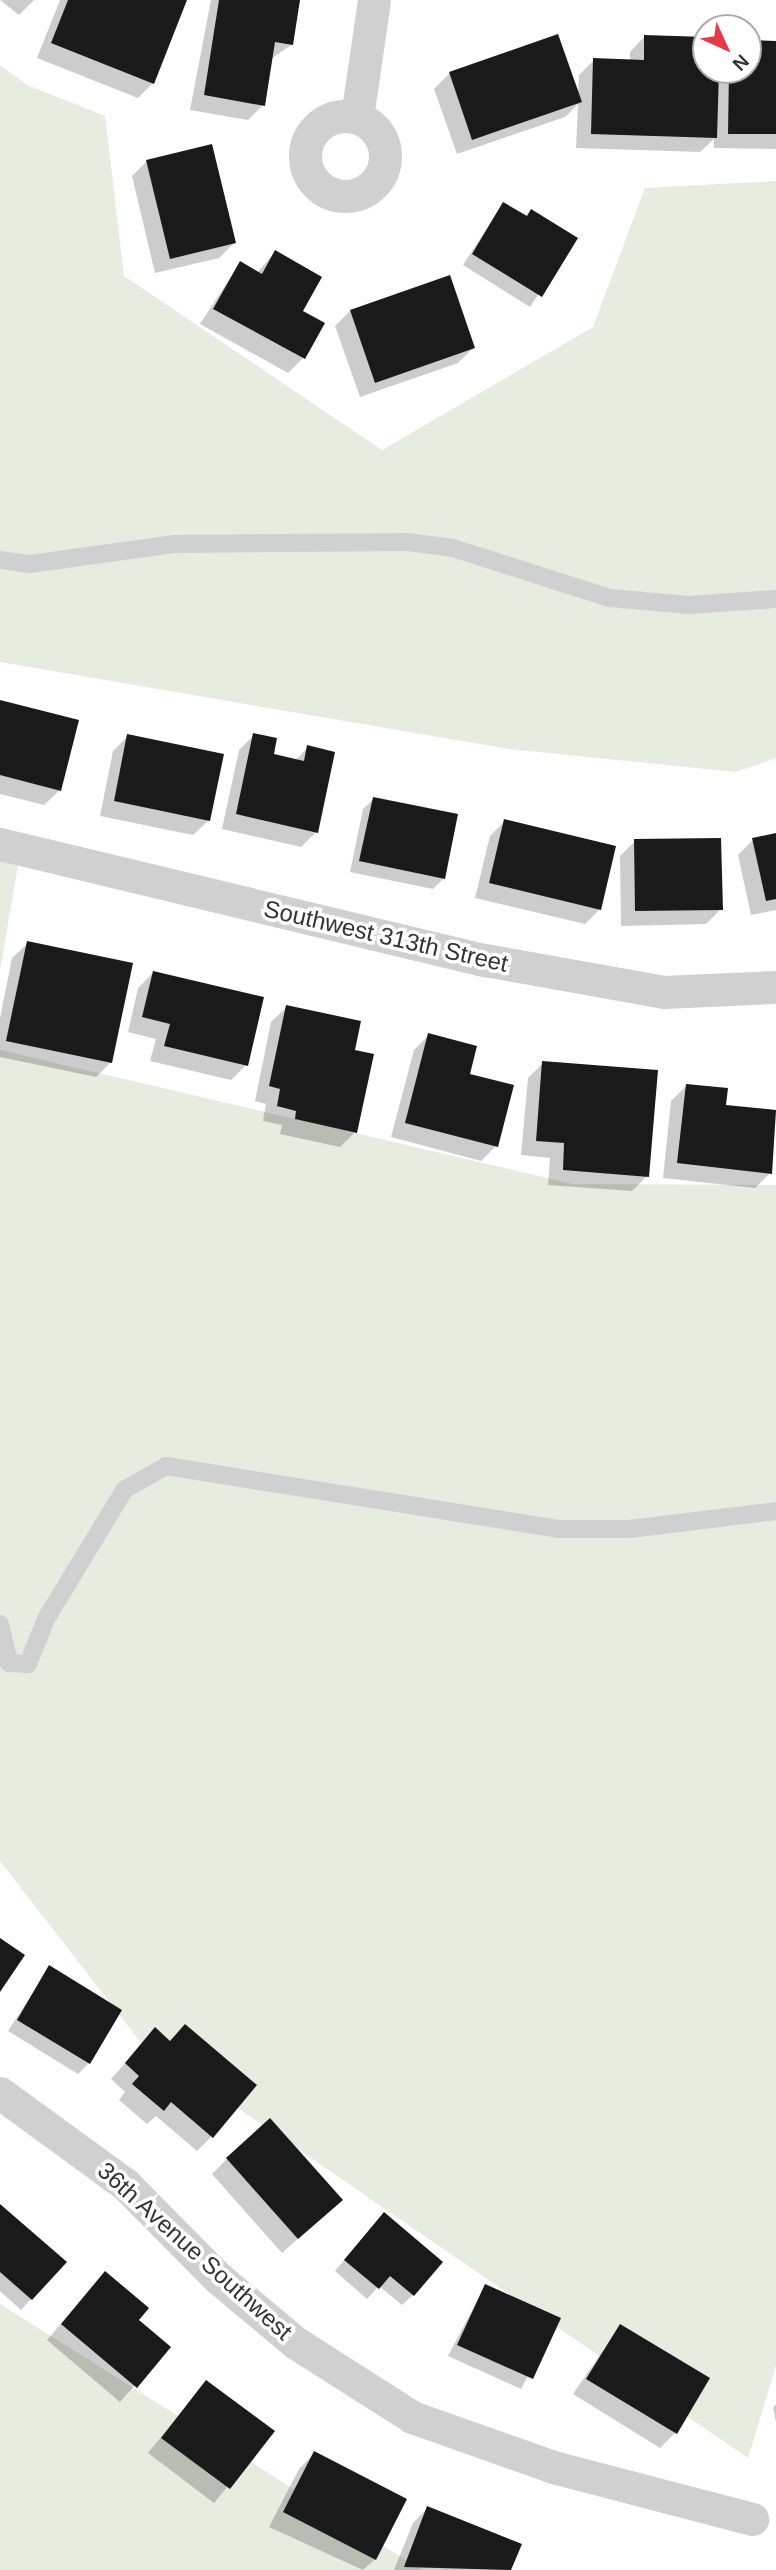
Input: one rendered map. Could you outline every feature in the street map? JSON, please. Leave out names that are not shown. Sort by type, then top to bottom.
[{"type":"street","points":[[357,117],[374,0]]},
{"type":"street","name":"Southwest 313th Street","points":[[0,844],[485,960],[664,992],[776,987]]},
{"type":"street","name":"36th Avenue Southwest","points":[[0,2093],[126,2185],[217,2277],[296,2343],[412,2417],[553,2467],[752,2519]]},
{"type":"lane","points":[[0,560],[30,564],[174,544],[408,542],[453,548],[610,598],[689,605],[776,599]]},
{"type":"lane","points":[[0,1624],[12,1667],[28,1664],[46,1619],[124,1490],[166,1466],[560,1529],[630,1529],[776,1511]]},
{"type":"shaded area","points":[[0,65],[27,85],[105,116],[124,276],[382,450],[593,327],[645,188],[776,181],[776,758],[736,772],[509,749],[0,662]]},
{"type":"shaded area","points":[[0,844],[21,848],[0,970]]},
{"type":"shaded area","points":[[0,1050],[573,1184],[776,1185],[776,2366],[748,2458],[139,2040],[0,1861]]},
{"type":"shaded area","points":[[0,2304],[422,2570],[0,2570]]},
{"type":"building","points":[[68,0],[187,0],[154,84],[51,43]]},
{"type":"building","points":[[219,0],[300,0],[293,45],[275,42],[265,106],[204,95]]},
{"type":"building","points":[[558,34],[582,102],[472,140],[449,72]]},
{"type":"building","points":[[644,35],[692,37],[692,84],[719,84],[717,138],[591,134],[593,58],[644,60]]},
{"type":"building","points":[[762,40],[776,41],[776,134],[728,134],[729,84],[762,84]]},
{"type":"building","points":[[212,144],[236,243],[170,259],[146,160]]},
{"type":"building","points":[[503,202],[527,216],[531,209],[578,238],[542,297],[472,254]]},
{"type":"building","points":[[275,250],[322,277],[303,311],[325,323],[305,359],[213,309],[240,261],[262,274]]},
{"type":"building","points":[[450,275],[475,348],[375,383],[350,310]]},
{"type":"building","points":[[0,700],[79,720],[61,791],[0,775]]},
{"type":"building","points":[[253,733],[277,738],[274,754],[304,761],[307,745],[335,752],[318,833],[236,814]]},
{"type":"building","points":[[127,734],[224,754],[210,821],[114,801]]},
{"type":"building","points":[[373,797],[458,814],[445,879],[359,861]]},
{"type":"building","points":[[504,819],[616,846],[601,910],[489,883]]},
{"type":"building","points":[[776,833],[776,899],[766,901],[752,838]]},
{"type":"building","points":[[721,838],[723,910],[635,911],[634,839]]},
{"type":"building","points":[[27,941],[133,963],[112,1063],[6,1041]]},
{"type":"building","points":[[153,971],[264,997],[248,1066],[164,1046],[170,1024],[142,1017]]},
{"type":"building","points":[[286,1005],[361,1021],[355,1050],[374,1054],[357,1133],[295,1119],[296,1111],[277,1106],[280,1089],[269,1086]]},
{"type":"building","points":[[428,1033],[477,1046],[470,1074],[514,1085],[498,1147],[405,1123]]},
{"type":"building","points":[[542,1061],[658,1070],[649,1177],[563,1170],[564,1143],[536,1141]]},
{"type":"building","points":[[686,1084],[728,1088],[726,1105],[776,1110],[772,1174],[677,1163]]},
{"type":"building","points":[[0,1938],[25,1955],[0,1992]]},
{"type":"building","points":[[49,1965],[122,2010],[90,2064],[17,2020]]},
{"type":"building","points":[[185,2024],[257,2085],[213,2138],[171,2102],[164,2111],[132,2084],[139,2076],[125,2063],[155,2027],[170,2041]]},
{"type":"building","points":[[270,2118],[343,2200],[298,2239],[226,2158]]},
{"type":"building","points":[[0,2204],[67,2262],[32,2300],[0,2272]]},
{"type":"building","points":[[384,2212],[443,2262],[414,2296],[390,2276],[379,2289],[344,2260]]},
{"type":"building","points":[[105,2271],[149,2308],[139,2320],[171,2347],[137,2388],[61,2324]]},
{"type":"building","points":[[485,2284],[561,2318],[533,2379],[457,2345]]},
{"type":"building","points":[[620,2324],[710,2378],[677,2434],[586,2379]]},
{"type":"building","points":[[206,2380],[275,2431],[230,2489],[161,2438]]},
{"type":"building","points":[[314,2451],[407,2499],[376,2560],[283,2512]]},
{"type":"building","points":[[427,2506],[522,2544],[511,2570],[404,2567]]}]
